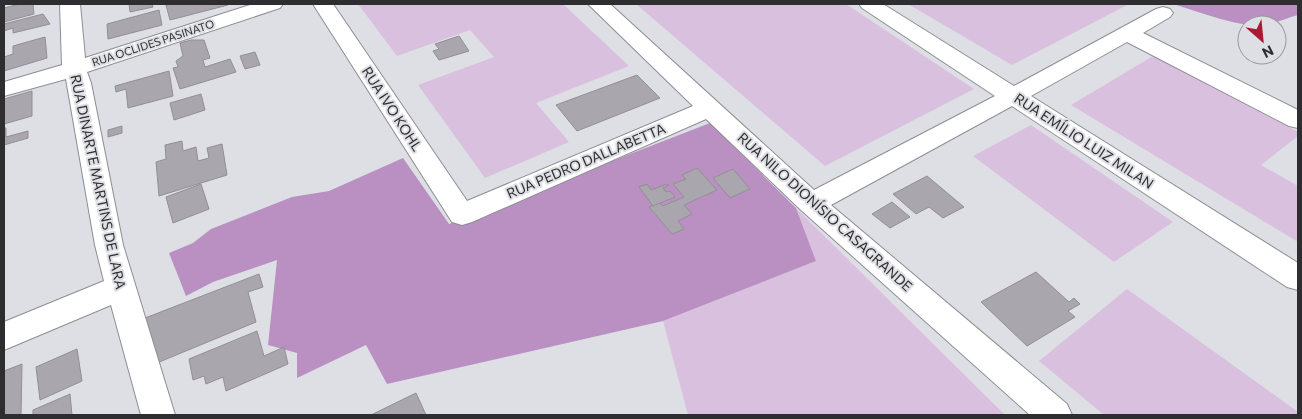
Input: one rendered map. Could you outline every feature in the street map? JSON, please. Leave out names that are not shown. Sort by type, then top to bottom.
[{"type":"street","name":"RUA DINARTE MARTINS DE LARA","points":[[70,4],[74,69],[79,83],[109,245],[158,415]]},
{"type":"street","name":"RUA OCLIDES PASINATO","points":[[4,88],[74,69],[273,4]]},
{"type":"street","name":"RUA IVO KOHL","points":[[323,4],[462,215]]},
{"type":"street","name":"RUA NILO DIONÍSIO CASAGRANDE","points":[[598,4],[812,203],[1055,415]]},
{"type":"street","name":"RUA EMÍLIO LUIZ MILAN","points":[[869,4],[1298,278]]},
{"type":"street","points":[[812,203],[1013,96],[1163,13]]},
{"type":"street","points":[[1127,33],[1298,120]]},
{"type":"street","name":"RUA PEDRO DALLABETTA","points":[[462,215],[710,108]]},
{"type":"street","points":[[4,336],[120,288]]},
{"type":"shaded area","points":[[358,4],[563,4],[629,66],[536,103],[569,142],[485,178],[418,85],[494,57],[470,30],[397,56]]},
{"type":"shaded area","points":[[636,4],[846,4],[974,89],[825,166]]},
{"type":"shaded area","points":[[908,4],[1129,4],[1012,65]]},
{"type":"shaded area","points":[[1173,4],[1298,4],[1298,15],[1287,18],[1287,15],[1237,15],[1237,23]]},
{"type":"shaded area","points":[[1153,56],[1298,132],[1298,136],[1261,165],[1298,186],[1298,242],[1071,105]]},
{"type":"shaded area","points":[[710,123],[796,208],[816,261],[663,321],[387,384],[366,345],[297,378],[297,353],[268,345],[277,260],[213,282],[186,296],[169,253],[193,243],[211,229],[292,197],[329,191],[403,158],[449,224]]},
{"type":"shaded area","points":[[1031,125],[1173,222],[1114,262],[973,156]]},
{"type":"shaded area","points":[[796,208],[1005,415],[688,415],[663,321],[816,261]]},
{"type":"shaded area","points":[[1127,289],[1298,412],[1298,415],[1104,415],[1039,361]]},
{"type":"building","points":[[20,4],[33,4],[34,14],[4,22],[4,8]]},
{"type":"building","points":[[129,4],[152,4],[153,7],[130,12]]},
{"type":"building","points":[[166,5],[228,5],[170,20]]},
{"type":"building","points":[[159,10],[162,25],[108,39],[107,24]]},
{"type":"building","points":[[43,14],[50,24],[13,33],[13,28],[4,31],[4,24]]},
{"type":"building","points":[[459,36],[469,51],[439,60],[433,51],[439,49],[435,44]]},
{"type":"building","points":[[45,37],[47,58],[4,71],[4,57],[13,54],[13,46]]},
{"type":"building","points":[[191,40],[204,40],[210,58],[203,60],[205,67],[230,59],[236,72],[180,89],[173,68],[178,67],[176,61],[183,56],[180,43]]},
{"type":"building","points":[[255,52],[260,65],[245,69],[240,56]]},
{"type":"building","points":[[169,71],[173,96],[128,108],[126,89],[116,92],[115,86]]},
{"type":"building","points":[[637,75],[660,98],[577,131],[556,105]]},
{"type":"building","points":[[32,91],[32,116],[4,124],[4,99]]},
{"type":"building","points":[[201,94],[205,110],[174,120],[170,103]]},
{"type":"building","points":[[122,126],[122,133],[108,137],[108,130]]},
{"type":"building","points":[[4,128],[6,128],[6,137],[28,131],[28,138],[4,145]]},
{"type":"building","points":[[182,141],[183,151],[196,147],[198,161],[209,158],[207,148],[222,144],[227,175],[159,196],[156,162],[166,159],[165,145]]},
{"type":"building","points":[[697,168],[717,190],[684,205],[692,214],[678,221],[684,229],[672,234],[649,207],[659,203],[663,206],[684,197],[673,184],[686,179],[682,175]]},
{"type":"building","points":[[733,169],[750,189],[730,198],[713,178]]},
{"type":"building","points":[[927,176],[964,207],[943,218],[929,207],[916,214],[893,194]]},
{"type":"building","points":[[201,184],[209,209],[173,223],[166,197]]},
{"type":"building","points":[[647,184],[651,190],[667,184],[669,185],[663,188],[666,192],[670,191],[675,197],[653,206],[639,187]]},
{"type":"building","points":[[892,202],[910,217],[890,228],[872,214]]},
{"type":"building","points":[[1036,272],[1069,302],[1074,298],[1080,304],[1068,311],[1075,317],[1027,346],[981,302]]},
{"type":"building","points":[[259,274],[263,287],[248,292],[256,322],[152,365],[145,318]]},
{"type":"building","points":[[257,331],[264,356],[284,347],[288,364],[226,391],[223,377],[206,384],[204,376],[193,380],[189,359]]},
{"type":"building","points":[[77,349],[82,381],[40,400],[36,367]]},
{"type":"building","points":[[22,364],[21,415],[4,415],[4,371]]},
{"type":"building","points":[[416,393],[426,415],[371,415]]},
{"type":"building","points":[[70,394],[72,415],[33,415],[33,410]]}]
